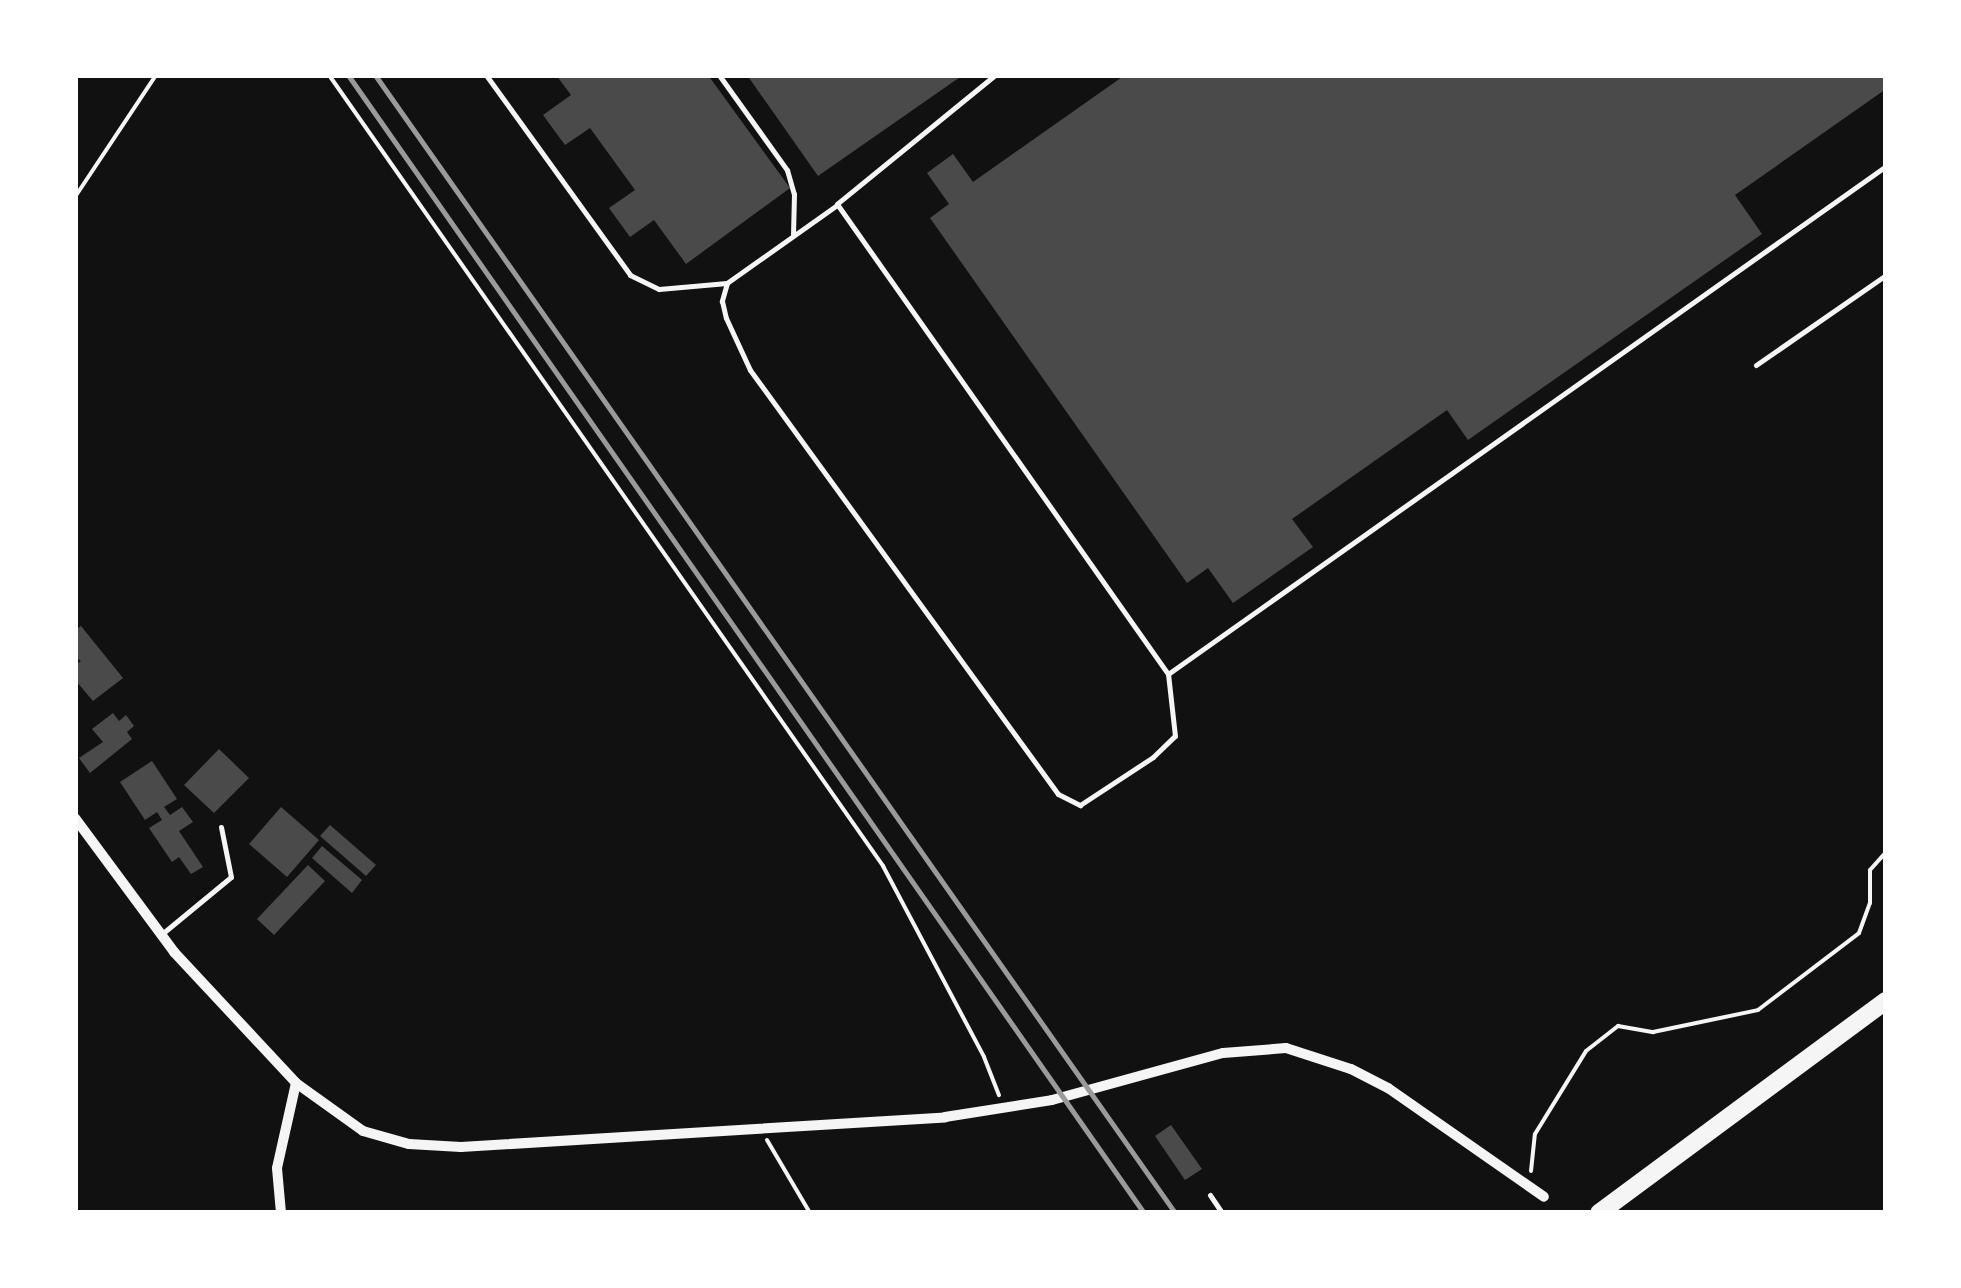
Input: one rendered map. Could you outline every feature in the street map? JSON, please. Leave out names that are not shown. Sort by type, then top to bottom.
[{"type":"highway","points":[[1604,1209],[1886,1001]]},
{"type":"street","points":[[75,818],[160,935],[296,1084],[363,1132],[409,1144],[461,1147],[1005,1109],[1140,1078],[1223,1053],[1286,1048],[1351,1069],[1388,1088],[1544,1197]]},
{"type":"street","points":[[281,1213],[277,1168],[296,1084]]},
{"type":"lane","points":[[486,75],[630,275],[659,289],[727,284],[837,204],[996,75]]},
{"type":"lane","points":[[718,75],[787,170],[794,194],[793,234]]},
{"type":"lane","points":[[1168,674],[1886,166]]},
{"type":"lane","points":[[727,284],[722,301],[726,318],[750,370],[1058,794],[1080,804],[1153,757],[1175,736],[1168,674],[837,204]]},
{"type":"lane","points":[[1756,365],[1886,276]]},
{"type":"lane","points":[[160,935],[231,877],[221,827]]},
{"type":"lane","points":[[1210,1195],[1222,1213]]},
{"type":"path","points":[[75,197],[156,75]]},
{"type":"path","points":[[329,75],[883,866],[984,1057],[1005,1109]]},
{"type":"path","points":[[1530,1186],[1535,1134],[1586,1051],[1618,1026],[1654,1032],[1758,1010],[1859,933],[1870,903],[1870,870],[1886,852]]},
{"type":"path","points":[[759,1128],[810,1213]]},
{"type":"building","points":[[556,75],[708,75],[790,188],[686,264],[654,220],[630,237],[609,208],[635,190],[590,128],[565,145],[543,115],[571,95]]},
{"type":"building","points":[[747,75],[963,75],[818,176]]},
{"type":"building","points":[[1125,75],[1886,75],[1886,89],[1735,195],[1762,234],[1468,440],[1447,410],[1292,519],[1313,547],[1233,603],[1208,568],[1187,583],[930,218],[949,204],[927,173],[953,154],[973,182]]},
{"type":"building","points":[[81,626],[123,678],[93,701],[76,681],[75,665],[81,661],[75,657],[75,630]]},
{"type":"building","points":[[113,713],[119,721],[126,715],[134,726],[127,732],[132,739],[90,773],[79,758],[103,742],[92,729]]},
{"type":"building","points":[[219,749],[249,778],[214,813],[184,785]]},
{"type":"building","points":[[152,761],[177,799],[164,807],[170,815],[182,807],[193,822],[179,831],[203,867],[191,874],[179,857],[172,862],[149,828],[162,820],[157,812],[145,820],[120,782]]},
{"type":"building","points":[[281,807],[319,840],[287,877],[249,844]]},
{"type":"building","points":[[330,825],[376,865],[366,876],[320,836]]},
{"type":"building","points":[[322,846],[362,880],[352,893],[312,858]]},
{"type":"building","points":[[308,865],[325,881],[274,935],[257,919]]},
{"type":"building","points":[[1171,1125],[1202,1169],[1185,1180],[1155,1136]]},
{"type":"railway","points":[[348,75],[1144,1213]]},
{"type":"railway","points":[[375,75],[1175,1213]]}]
